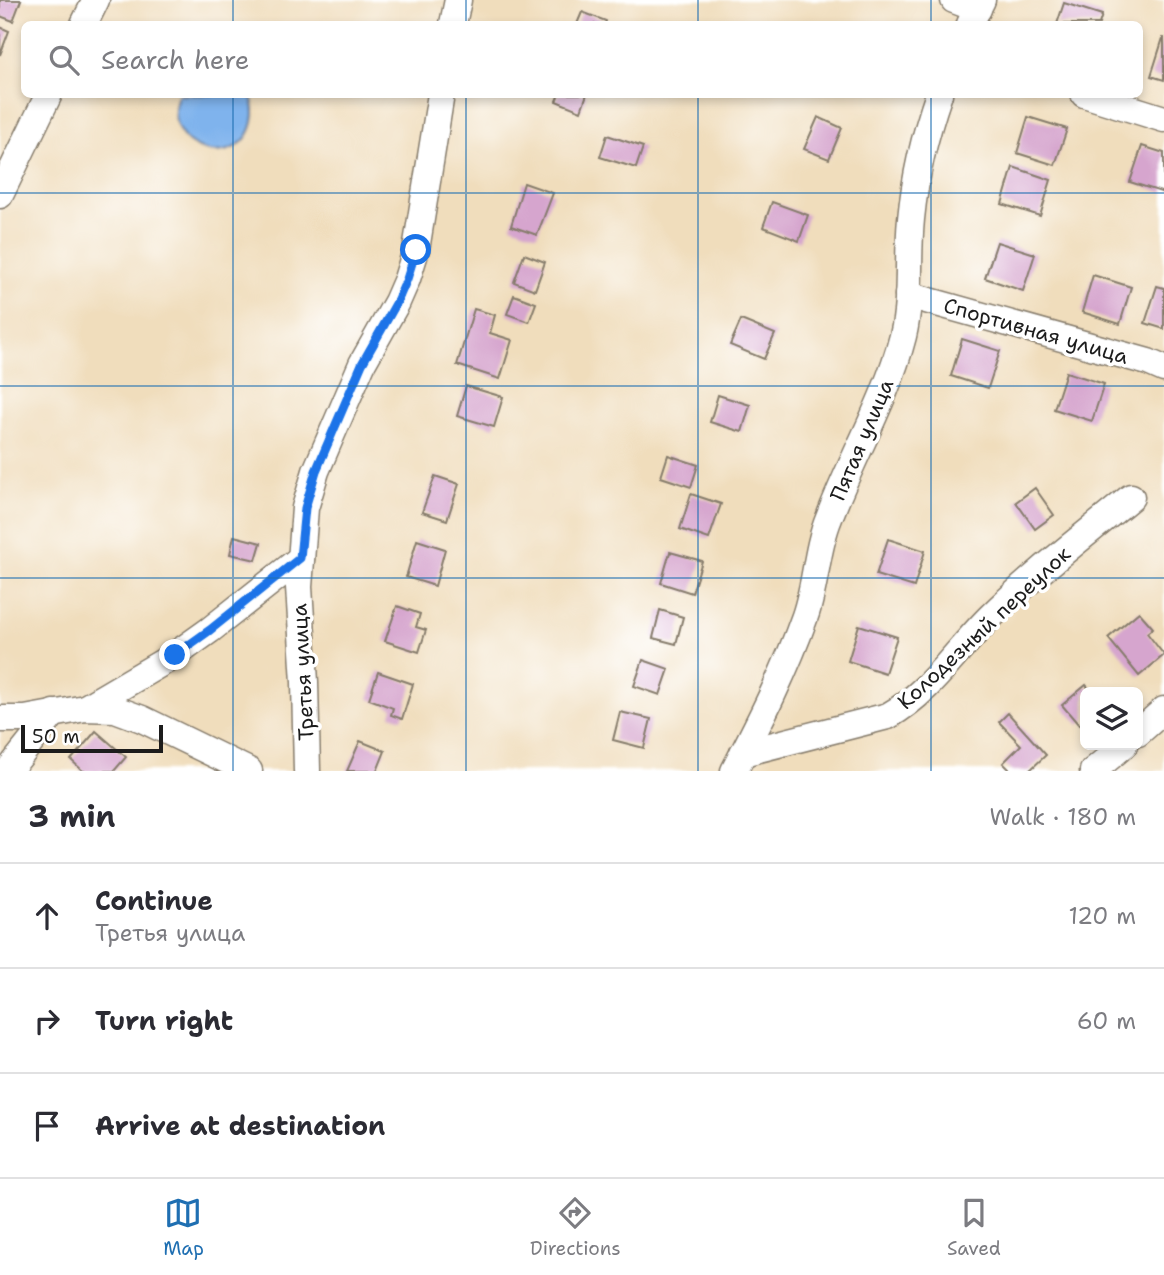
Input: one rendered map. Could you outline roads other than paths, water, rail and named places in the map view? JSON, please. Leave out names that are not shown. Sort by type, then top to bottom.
[{"type":"street","points":[[86,21],[96,0]]},
{"type":"street","points":[[454,21],[458,0]]},
{"type":"street","points":[[0,195],[47,98]]},
{"type":"street","name":"Третья улица","points":[[307,771],[305,682],[299,598],[305,508],[316,471],[362,364],[402,291],[416,250],[440,98]]},
{"type":"street","name":"Пятая улица","points":[[739,762],[772,695],[806,613],[827,521],[894,365],[908,307],[911,218],[926,140],[938,98]]},
{"type":"street","points":[[1096,98],[1164,120]]},
{"type":"street","name":"Спортивная улица","points":[[908,295],[1148,362],[1164,369]]},
{"type":"street","name":"Колодезный переулок","points":[[739,762],[888,716],[905,706],[990,617],[1131,497]]},
{"type":"street","points":[[85,708],[175,655],[300,558]]},
{"type":"street","points":[[0,719],[24,719],[85,708],[115,709],[142,719],[249,771]]},
{"type":"street","points":[[1143,729],[1164,710]]},
{"type":"street","points":[[8,771],[54,713]]},
{"type":"street","points":[[1093,771],[1118,750]]},
{"type":"water","points":[[178,98],[251,98],[254,108],[253,122],[246,138],[233,148],[219,152],[204,150],[190,143],[180,131],[175,115]]}]
